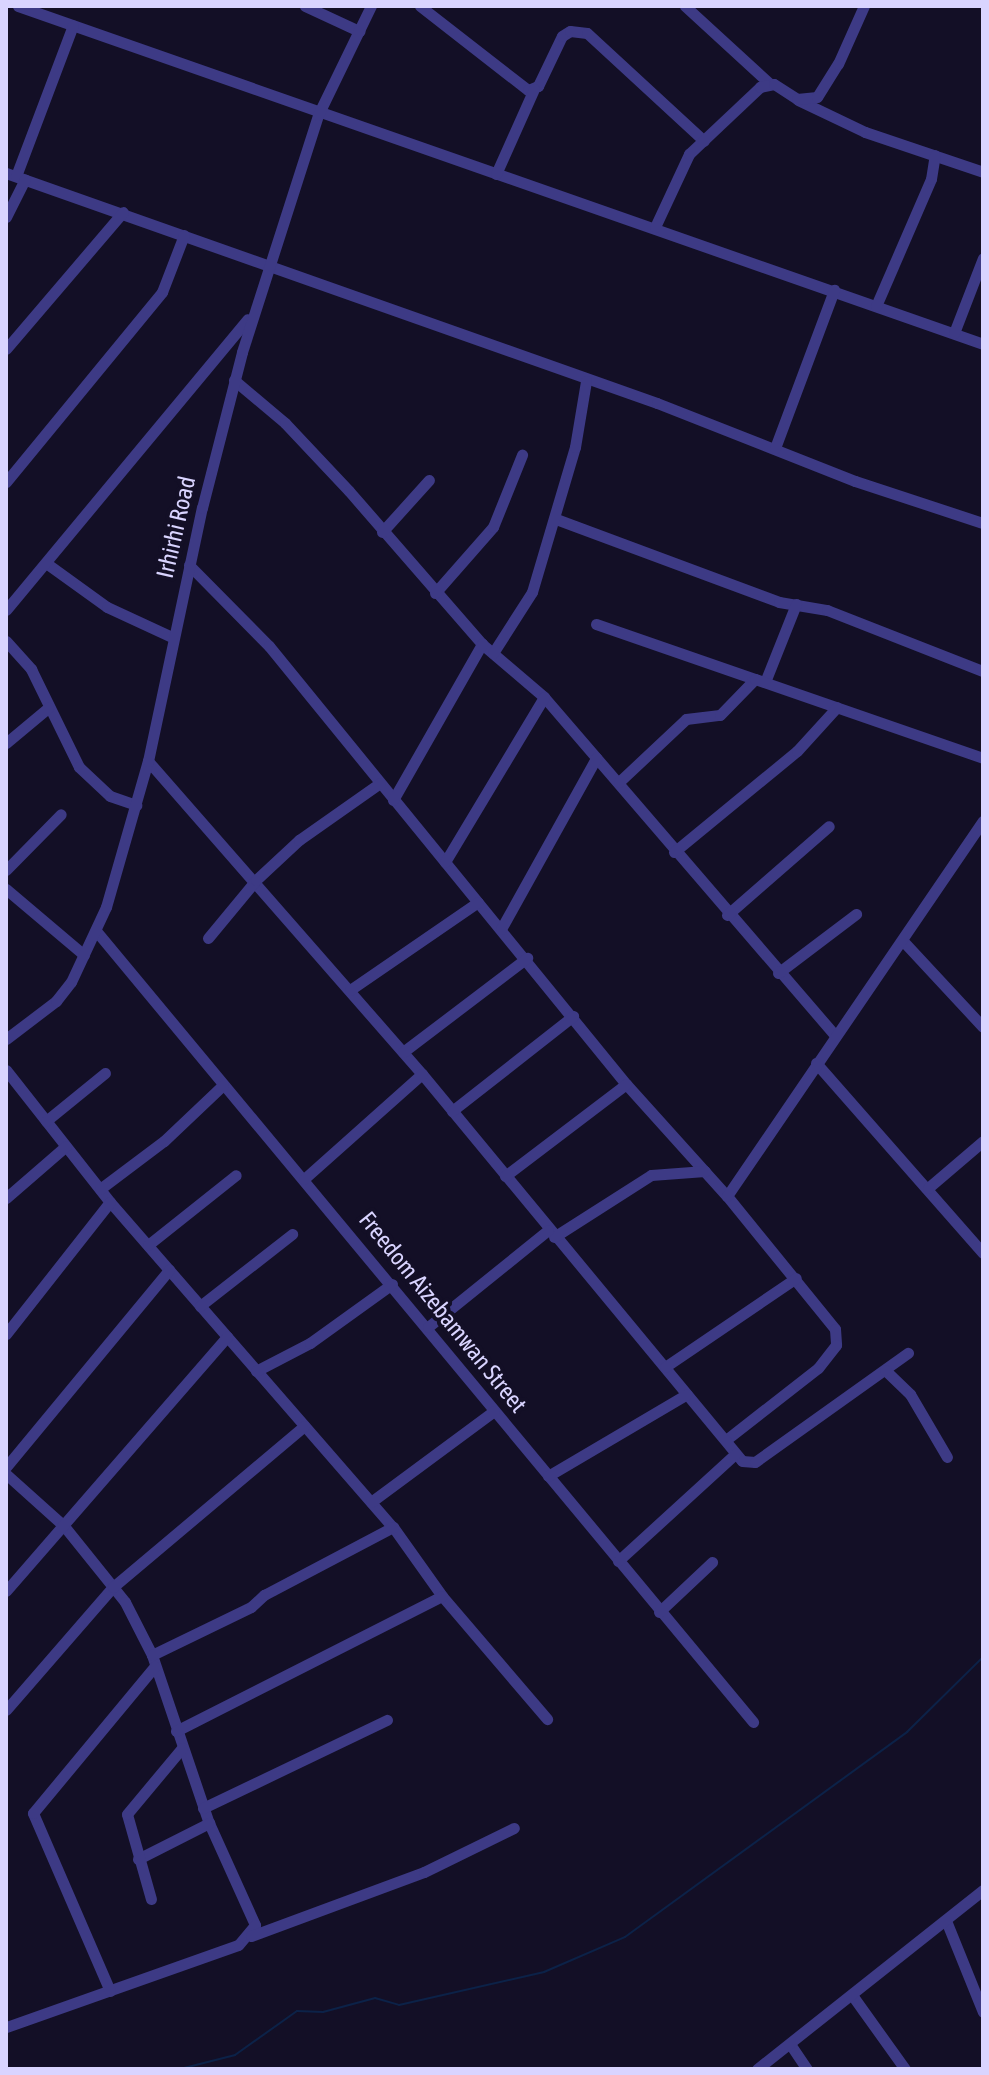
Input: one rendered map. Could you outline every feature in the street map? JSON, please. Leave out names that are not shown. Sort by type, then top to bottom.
[{"type":"street","points":[[18,6],[44,10],[73,25],[318,115],[655,227],[983,344]]},
{"type":"street","points":[[305,6],[359,31]]},
{"type":"street","name":"Irhirhi Road","points":[[6,1039],[56,1001],[97,932],[148,761],[172,637],[253,312],[318,115],[371,6]]},
{"type":"street","points":[[420,6],[534,89]]},
{"type":"street","points":[[685,6],[769,83],[797,99],[865,132],[983,172]]},
{"type":"street","points":[[797,99],[817,97],[829,82],[864,6]]},
{"type":"street","points":[[6,217],[16,176],[73,25]]},
{"type":"street","points":[[496,174],[562,36],[580,30],[704,141]]},
{"type":"street","points":[[655,227],[680,166],[769,83]]},
{"type":"street","points":[[876,306],[931,179],[935,155]]},
{"type":"street","points":[[16,176],[775,448],[855,481],[983,523]]},
{"type":"street","points":[[6,349],[123,212]]},
{"type":"street","points":[[6,482],[162,292],[184,235]]},
{"type":"street","points":[[954,333],[983,258]]},
{"type":"street","points":[[775,448],[834,290]]},
{"type":"street","points":[[6,610],[253,312]]},
{"type":"street","points":[[234,380],[285,423],[482,644],[544,697],[619,782],[727,915],[834,1034]]},
{"type":"street","points":[[493,653],[532,592],[556,519],[586,381]]},
{"type":"street","points":[[435,593],[493,527],[522,455]]},
{"type":"street","points":[[382,532],[429,480]]},
{"type":"street","points":[[556,519],[656,560],[796,604],[827,610],[983,671]]},
{"type":"street","points":[[46,563],[107,607],[172,637]]},
{"type":"street","points":[[189,565],[269,646],[393,800],[527,958],[626,1084],[727,1196],[835,1329],[836,1345],[818,1368],[726,1440]]},
{"type":"street","points":[[619,782],[686,719],[720,715],[760,680],[796,604]]},
{"type":"street","points":[[596,624],[983,758]]},
{"type":"street","points":[[6,641],[31,669],[79,767],[110,796],[136,805]]},
{"type":"street","points":[[393,800],[482,644]]},
{"type":"street","points":[[445,862],[544,697]]},
{"type":"street","points":[[674,852],[797,751],[837,707]]},
{"type":"street","points":[[6,743],[48,708]]},
{"type":"street","points":[[501,929],[596,758]]},
{"type":"street","points":[[148,761],[256,880],[422,1074],[551,1234],[735,1454],[746,1463],[755,1462],[908,1353]]},
{"type":"street","points":[[208,938],[256,880],[299,840],[380,783]]},
{"type":"street","points":[[6,870],[61,814]]},
{"type":"street","points":[[727,1196],[834,1034],[903,941],[983,821]]},
{"type":"street","points":[[727,915],[829,826]]},
{"type":"street","points":[[6,889],[84,955]]},
{"type":"street","points":[[350,990],[478,902]]},
{"type":"street","points":[[778,973],[856,914]]},
{"type":"street","name":"Freedom Aizebamwan Street","points":[[97,932],[753,1722]]},
{"type":"street","points":[[903,941],[983,1027]]},
{"type":"street","points":[[403,1052],[527,958]]},
{"type":"street","points":[[452,1111],[573,1016]]},
{"type":"street","points":[[816,1063],[983,1253]]},
{"type":"street","points":[[6,1070],[110,1202],[393,1527],[442,1596],[547,1719]]},
{"type":"street","points":[[46,1121],[105,1073]]},
{"type":"street","points":[[304,1179],[422,1074]]},
{"type":"street","points":[[505,1176],[626,1084]]},
{"type":"street","points":[[100,1189],[164,1141],[223,1085]]},
{"type":"street","points":[[928,1188],[983,1141]]},
{"type":"street","points":[[6,1198],[66,1146]]},
{"type":"street","points":[[428,1327],[551,1234],[651,1175],[705,1171]]},
{"type":"street","points":[[148,1245],[236,1175]]},
{"type":"street","points":[[6,1334],[110,1202]]},
{"type":"street","points":[[200,1306],[292,1234]]},
{"type":"street","points":[[6,1467],[169,1270]]},
{"type":"street","points":[[665,1367],[796,1278]]},
{"type":"street","points":[[256,1371],[310,1343],[392,1284]]},
{"type":"street","points":[[6,1591],[227,1337]]},
{"type":"street","points":[[885,1370],[910,1394],[947,1457]]},
{"type":"street","points":[[548,1476],[687,1394]]},
{"type":"street","points":[[371,1502],[494,1411]]},
{"type":"street","points":[[6,1710],[113,1587],[304,1426]]},
{"type":"street","points":[[618,1561],[735,1454]]},
{"type":"street","points":[[6,1474],[64,1526],[113,1587],[153,1661],[203,1808],[255,1925],[251,1936]]},
{"type":"street","points":[[110,1991],[33,1813],[153,1661],[251,1607],[264,1595],[393,1527]]},
{"type":"street","points":[[659,1612],[712,1562]]},
{"type":"street","points":[[176,1731],[442,1596]]},
{"type":"street","points":[[203,1808],[387,1720]]},
{"type":"street","points":[[151,1899],[127,1814],[182,1748]]},
{"type":"street","points":[[138,1859],[209,1823]]},
{"type":"street","points":[[6,2027],[110,1991],[424,1872],[514,1828]]},
{"type":"street","points":[[757,2069],[947,1923],[983,1890]]},
{"type":"street","points":[[947,1923],[983,2012]]},
{"type":"street","points":[[852,1995],[905,2069]]},
{"type":"street","points":[[790,2044],[807,2069]]},
{"type":"waterway","points":[[180,2069],[235,2055],[297,2011],[323,2012],[375,1998],[399,2005],[544,1972],[625,1937],[907,1732],[983,1657]]}]
